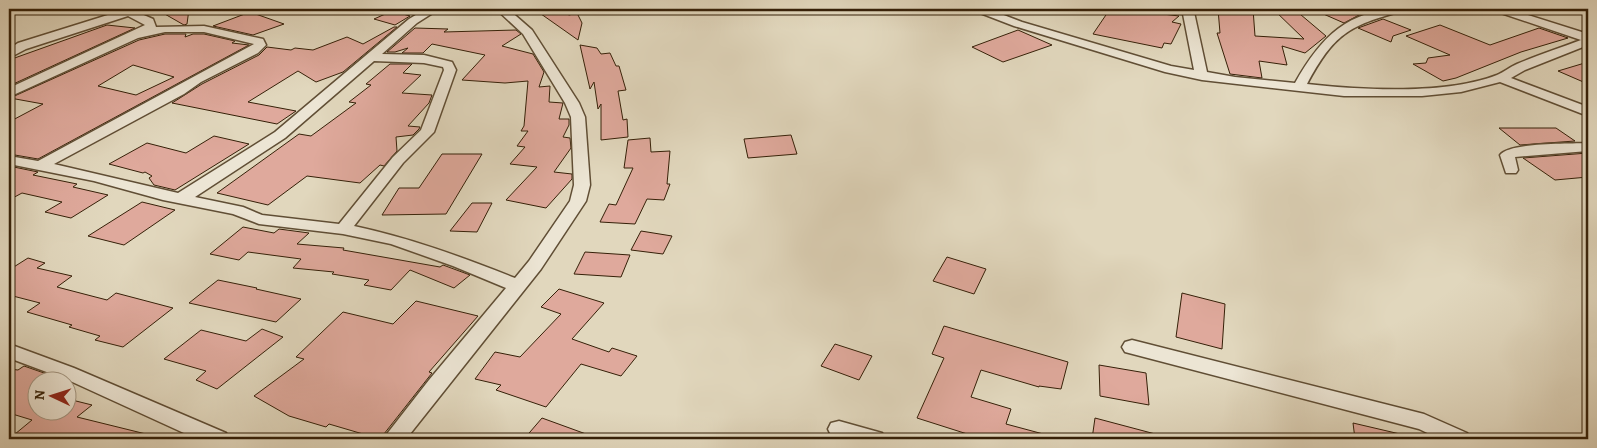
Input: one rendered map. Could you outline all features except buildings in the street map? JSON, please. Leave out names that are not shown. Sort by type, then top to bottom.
[{"type":"street","points":[[9,54],[22,46],[141,9]]},
{"type":"street","points":[[182,198],[280,135],[413,21],[434,9]]},
{"type":"street","points":[[394,439],[436,385],[535,266],[578,200],[582,185],[578,117],[572,103],[528,32],[502,9]]},
{"type":"street","points":[[979,9],[1018,24],[1137,61],[1202,76],[1299,88],[1378,93],[1422,92],[1461,88],[1501,78],[1521,67],[1588,40]]},
{"type":"street","points":[[1162,9],[1189,10],[1202,76]]},
{"type":"street","points":[[1299,88],[1313,63],[1345,27],[1355,22],[1398,9]]},
{"type":"street","points":[[1499,9],[1588,40]]},
{"type":"street","points":[[9,93],[135,35],[152,24],[127,12]]},
{"type":"street","points":[[40,167],[74,146],[179,91],[197,79],[254,50],[260,45],[259,42],[204,29],[165,29],[135,35]]},
{"type":"street","points":[[343,229],[398,160],[427,132],[450,70],[448,65],[424,59],[371,57]]},
{"type":"street","points":[[1501,78],[1588,112]]},
{"type":"street","points":[[1511,170],[1507,155],[1520,151],[1588,147]]},
{"type":"street","points":[[9,160],[95,177],[121,185],[237,210],[259,219],[343,229],[395,240],[459,262],[518,286]]},
{"type":"street","points":[[1132,347],[1424,422],[1459,439]]},
{"type":"street","points":[[9,351],[66,373],[218,439]]},
{"type":"street","points":[[839,429],[874,439]]}]
